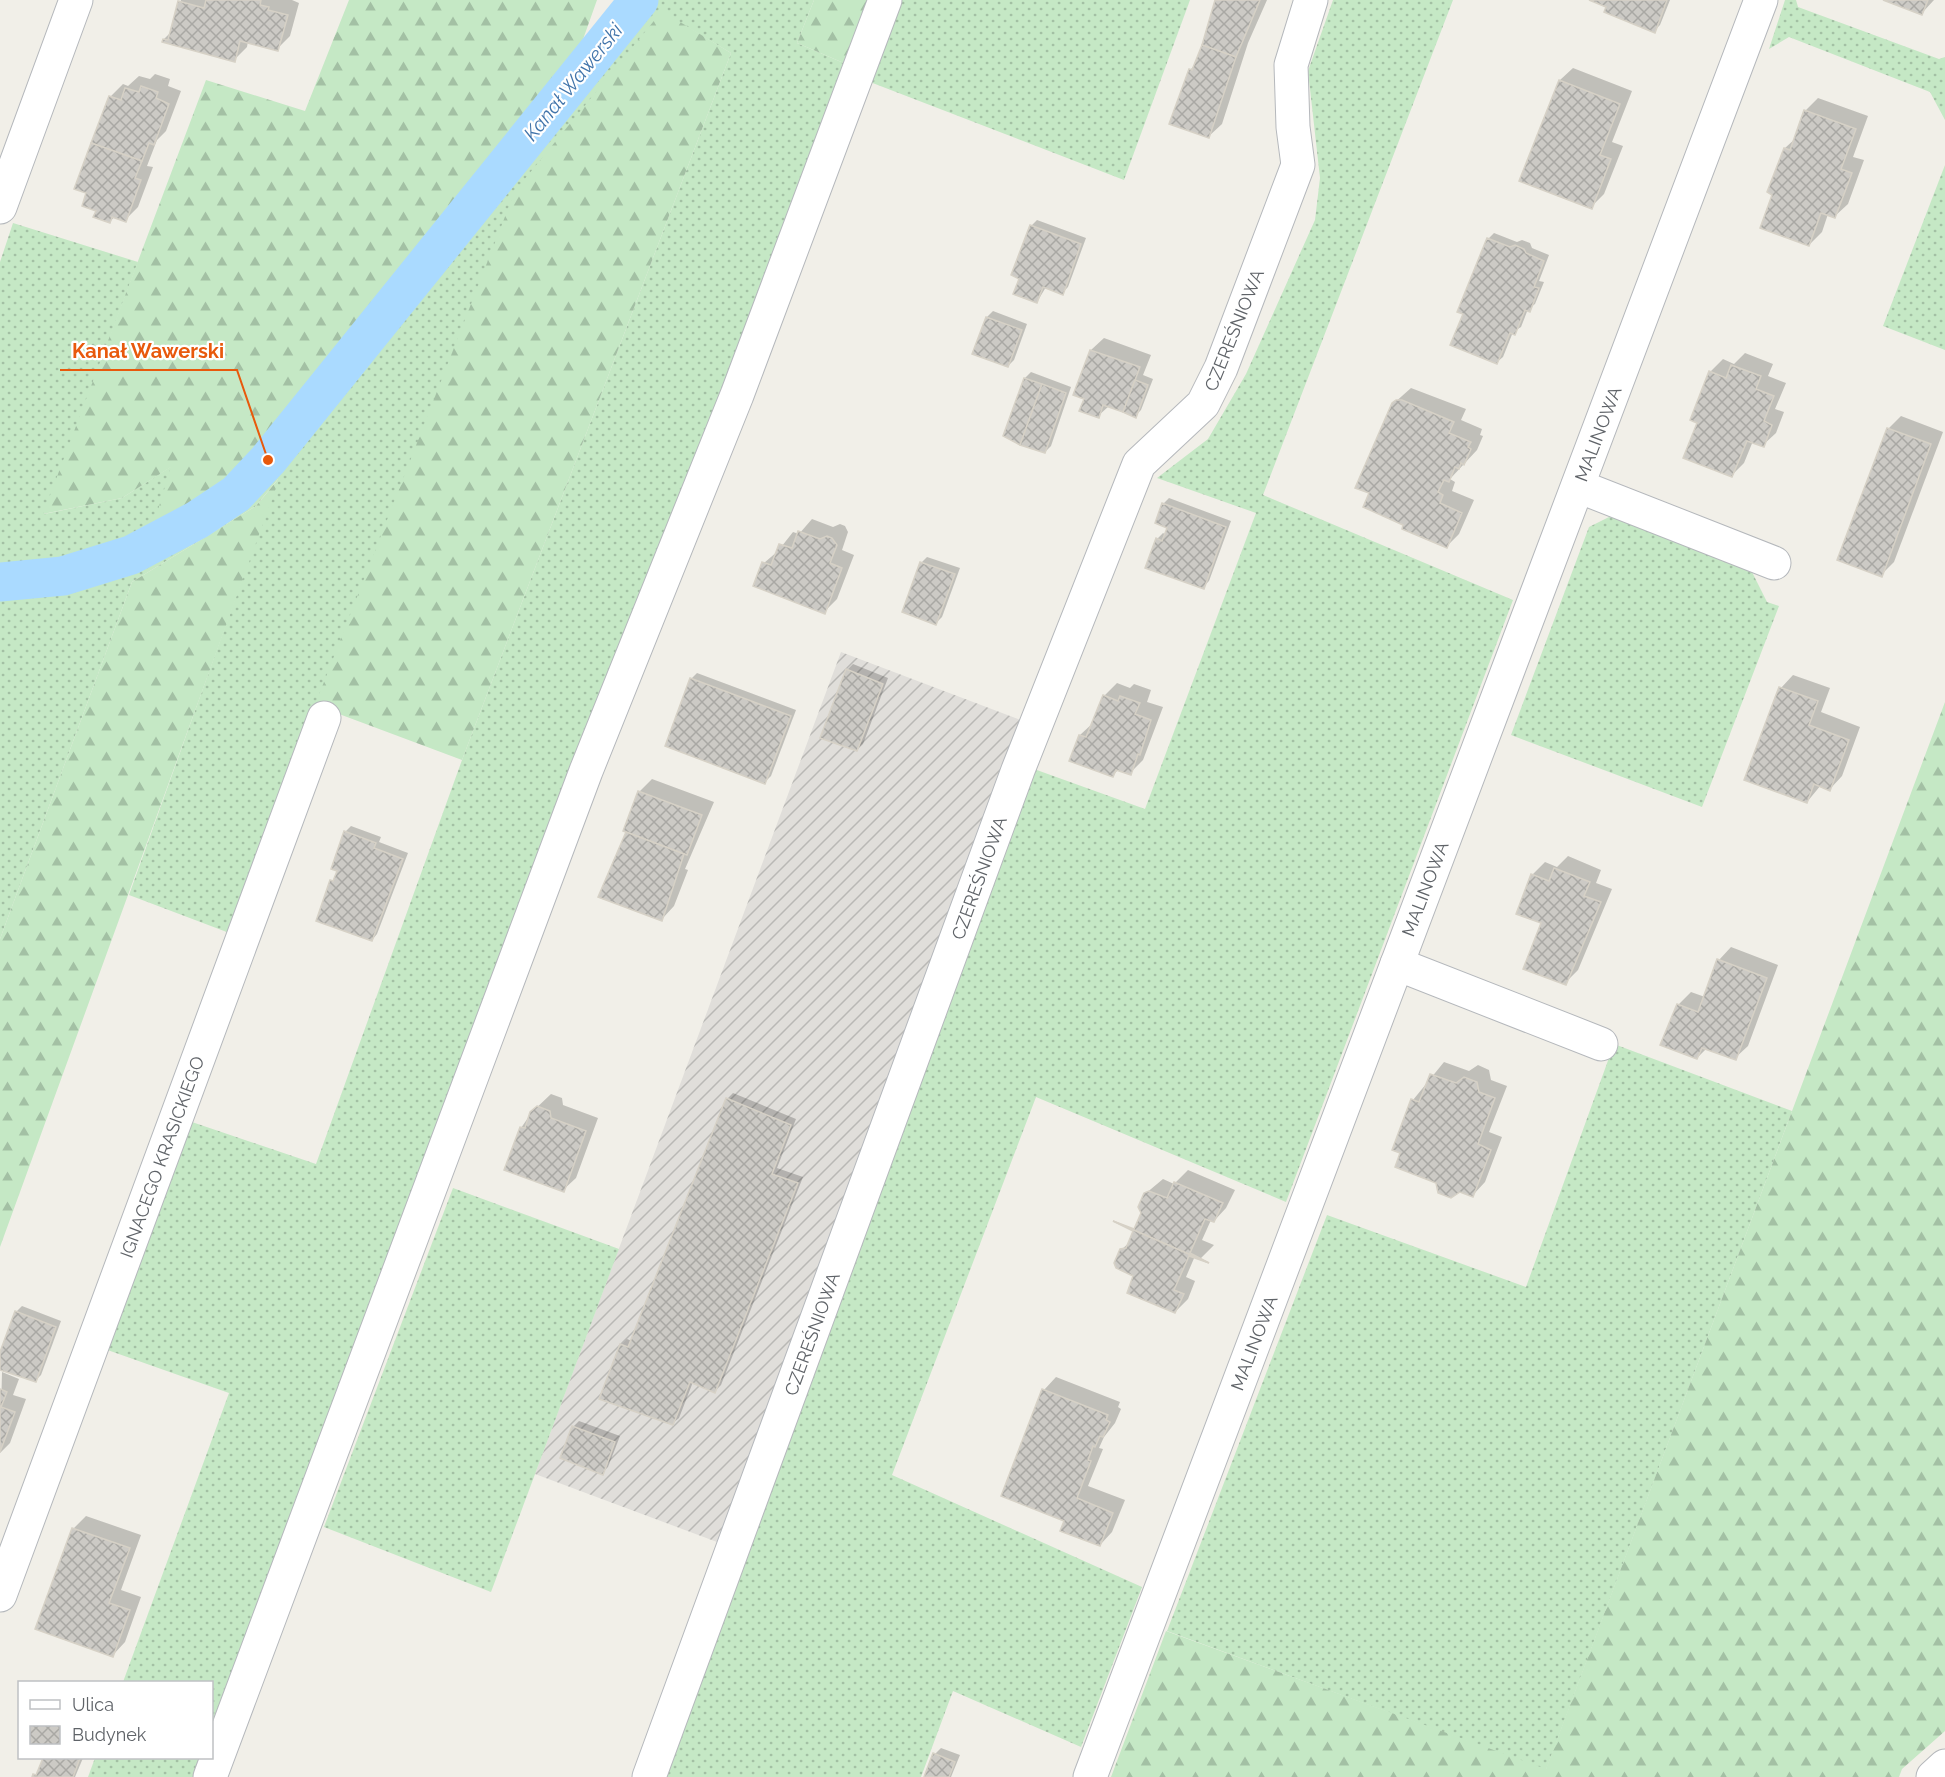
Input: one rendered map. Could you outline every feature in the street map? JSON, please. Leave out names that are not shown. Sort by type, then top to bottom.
[{"type":"street","points":[[0,207],[76,0]]},
{"type":"street","points":[[210,1777],[586,771],[737,395],[885,0]]},
{"type":"street","name":"CZEREŚNIOWA","points":[[649,1777],[1018,770],[1139,464],[1203,404],[1221,368],[1298,165],[1293,127],[1291,65],[1311,0]]},
{"type":"street","name":"MALINOWA","points":[[1089,1777],[1761,0]]},
{"type":"street","points":[[1578,486],[1774,563]]},
{"type":"street","name":"IGNACEGO KRASICKIEGO","points":[[0,1595],[324,718]]},
{"type":"street","points":[[1397,964],[1601,1044]]},
{"type":"street","points":[[1933,1777],[1945,1766]]},
{"type":"shaded area","points":[[841,652],[1026,722],[717,1542],[535,1474]]},
{"type":"green space","points":[[349,0],[597,0],[576,59],[233,483],[150,536],[171,467],[122,498],[43,514],[206,80],[305,111]]},
{"type":"green space","points":[[624,0],[814,0],[797,43],[846,64],[213,1730],[213,1681],[123,1681],[229,1393],[99,1347],[189,1121],[316,1164],[462,760],[731,53],[662,12],[232,934],[129,895],[278,479],[256,506],[132,582],[0,939],[0,262],[13,223],[138,262],[44,514],[122,498],[172,466],[151,536],[233,483]]},
{"type":"green space","points":[[814,0],[870,0],[846,64],[797,43]]},
{"type":"green space","points":[[901,0],[1190,0],[1124,180],[870,82]]},
{"type":"green space","points":[[1333,0],[1453,0],[1263,495],[1513,600],[1286,1202],[1036,1097],[892,1475],[1142,1587],[1081,1747],[953,1691],[921,1777],[664,1777],[1034,769],[1145,809],[1256,513],[1157,478],[1208,439],[1246,374],[1315,220],[1320,178],[1308,71]]},
{"type":"green space","points":[[1785,0],[1796,0],[1798,7],[1939,59],[1945,57],[1945,120],[1930,92],[1789,37],[1769,49]]},
{"type":"green space","points":[[662,11],[731,53],[462,760],[315,705],[515,191]]},
{"type":"green space","points":[[1945,165],[1945,350],[1883,326]]},
{"type":"green space","points":[[280,477],[0,1247],[0,939],[132,582],[256,506]]},
{"type":"green space","points":[[1611,516],[1751,570],[1767,602],[1779,606],[1702,807],[1511,735],[1589,527]]},
{"type":"green space","points":[[1945,702],[1945,1731],[1902,1769],[1899,1777],[1111,1777],[1166,1631],[1546,1769]]},
{"type":"green space","points":[[1614,1044],[1792,1111],[1546,1770],[1167,1631],[1327,1215],[1526,1287]]},
{"type":"green space","points":[[453,1188],[619,1249],[491,1592],[324,1527]]},
{"type":"green space","points":[[95,1759],[202,1759],[195,1777],[88,1777]]},
{"type":"building","points":[[206,0],[261,0],[260,5],[269,7],[268,10],[288,15],[278,51],[240,41],[235,62],[162,42],[163,39],[168,40],[178,1],[204,8]]},
{"type":"building","points":[[1215,0],[1260,0],[1236,57],[1202,45]]},
{"type":"building","points":[[1589,0],[1667,0],[1655,33],[1604,12],[1606,7]]},
{"type":"building","points":[[1883,0],[1928,0],[1922,15]]},
{"type":"building","points":[[1202,45],[1236,57],[1209,138],[1169,124],[1189,69],[1192,70]]},
{"type":"building","points":[[1559,80],[1620,104],[1600,155],[1611,159],[1592,209],[1519,181]]},
{"type":"building","points":[[141,86],[158,92],[156,98],[169,104],[154,145],[149,143],[142,161],[91,143],[109,96],[121,100],[125,88],[139,92]]},
{"type":"building","points":[[1804,110],[1856,129],[1841,169],[1852,173],[1835,218],[1821,213],[1809,246],[1760,228],[1772,195],[1767,192],[1784,148],[1790,150]]},
{"type":"building","points":[[91,143],[142,161],[135,178],[141,180],[126,222],[112,217],[110,223],[93,217],[96,211],[82,206],[86,193],[74,189]]},
{"type":"building","points":[[1030,225],[1081,244],[1063,295],[1043,287],[1037,303],[1013,294],[1019,279],[1011,275]]},
{"type":"building","points":[[1487,238],[1510,247],[1515,245],[1544,261],[1534,287],[1539,288],[1530,312],[1525,310],[1515,335],[1510,333],[1497,364],[1450,345],[1463,314],[1457,312]]},
{"type":"building","points":[[986,317],[1022,330],[1008,367],[972,354]]},
{"type":"building","points":[[1090,350],[1140,367],[1123,412],[1103,405],[1099,418],[1079,411],[1084,399],[1073,395]]},
{"type":"building","points":[[1731,365],[1761,376],[1756,389],[1774,396],[1764,421],[1772,425],[1764,447],[1747,441],[1732,477],[1683,458],[1697,423],[1690,420],[1709,371],[1726,378]]},
{"type":"building","points":[[1024,378],[1042,384],[1020,445],[1003,436]]},
{"type":"building","points":[[1135,380],[1148,385],[1136,418],[1123,412]]},
{"type":"building","points":[[1042,384],[1066,393],[1045,453],[1020,445]]},
{"type":"building","points":[[1402,400],[1454,422],[1449,433],[1471,442],[1468,447],[1471,449],[1464,465],[1461,463],[1459,469],[1455,467],[1449,482],[1444,480],[1438,492],[1443,495],[1440,503],[1462,513],[1447,548],[1402,529],[1403,525],[1363,507],[1369,493],[1355,488],[1392,403]]},
{"type":"building","points":[[1887,428],[1931,444],[1882,577],[1837,560]]},
{"type":"building","points":[[1162,503],[1226,527],[1204,589],[1145,568],[1156,538],[1162,541],[1167,528],[1155,523]]},
{"type":"building","points":[[798,531],[820,539],[827,536],[832,538],[837,545],[830,563],[842,568],[825,614],[753,586],[762,562],[771,565],[779,544],[792,548]]},
{"type":"building","points":[[920,562],[955,574],[936,625],[902,612]]},
{"type":"building","points":[[846,669],[883,684],[857,751],[820,738]]},
{"type":"building","points":[[690,678],[791,716],[765,784],[665,746]]},
{"type":"building","points":[[1779,687],[1818,701],[1809,725],[1849,740],[1830,791],[1814,784],[1807,803],[1744,780]]},
{"type":"building","points":[[1103,695],[1118,701],[1120,696],[1140,703],[1135,714],[1151,720],[1131,775],[1116,770],[1113,777],[1069,761],[1079,735],[1086,737]]},
{"type":"building","points":[[638,791],[702,815],[687,855],[623,831]]},
{"type":"building","points":[[344,831],[376,843],[374,848],[403,859],[372,941],[316,921],[330,880],[333,881],[337,871],[331,869]]},
{"type":"building","points":[[626,832],[684,854],[662,921],[598,897]]},
{"type":"building","points":[[1554,868],[1590,882],[1584,896],[1601,902],[1566,985],[1523,969],[1541,923],[1516,914],[1531,874],[1549,881]]},
{"type":"building","points":[[1717,959],[1767,978],[1736,1060],[1702,1048],[1697,1059],[1660,1045],[1677,1004],[1698,1012]]},
{"type":"building","points":[[1430,1074],[1456,1083],[1464,1077],[1477,1082],[1479,1092],[1495,1098],[1478,1144],[1491,1150],[1473,1197],[1460,1192],[1451,1198],[1438,1193],[1436,1183],[1395,1167],[1400,1153],[1392,1150],[1411,1099],[1419,1102]]},
{"type":"building","points":[[726,1098],[791,1125],[772,1174],[798,1183],[715,1393],[690,1382],[673,1425],[599,1399],[620,1344],[628,1347]]},
{"type":"building","points":[[537,1106],[550,1111],[551,1118],[586,1131],[564,1192],[504,1170],[520,1127],[525,1128],[530,1112]]},
{"type":"building","points":[[1174,1182],[1223,1203],[1214,1222],[1205,1219],[1190,1253],[1209,1263],[1113,1221],[1134,1229],[1141,1213],[1138,1207],[1144,1193],[1149,1191],[1167,1198]]},
{"type":"building","points":[[1113,1221],[1209,1263],[1189,1256],[1174,1290],[1184,1294],[1175,1313],[1127,1293],[1133,1276],[1116,1268],[1114,1263],[1120,1249],[1126,1248],[1133,1231]]},
{"type":"building","points":[[15,1311],[56,1327],[36,1382],[0,1370],[0,1352]]},
{"type":"building","points":[[0,1389],[7,1392],[1,1407],[15,1412],[0,1452]]},
{"type":"building","points":[[1042,1389],[1108,1415],[1106,1420],[1110,1422],[1103,1437],[1100,1436],[1095,1447],[1093,1446],[1088,1460],[1091,1461],[1077,1498],[1113,1513],[1100,1546],[1060,1531],[1064,1521],[1001,1496]]},
{"type":"building","points":[[572,1426],[615,1442],[603,1475],[560,1458]]},
{"type":"building","points":[[72,1528],[130,1548],[109,1603],[130,1610],[113,1657],[35,1629]]},
{"type":"building","points":[[933,1753],[955,1762],[949,1777],[924,1777]]},
{"type":"building","points":[[43,1759],[80,1759],[73,1777],[32,1777],[33,1774],[36,1775]]},
{"type":"waterway","name":"Kanał Wawerski","points":[[0,582],[63,576],[131,555],[197,520],[236,494],[268,460],[639,0]]},
{"type":"place","name":"Kanał Wawerski","points":[[268,460]]}]
